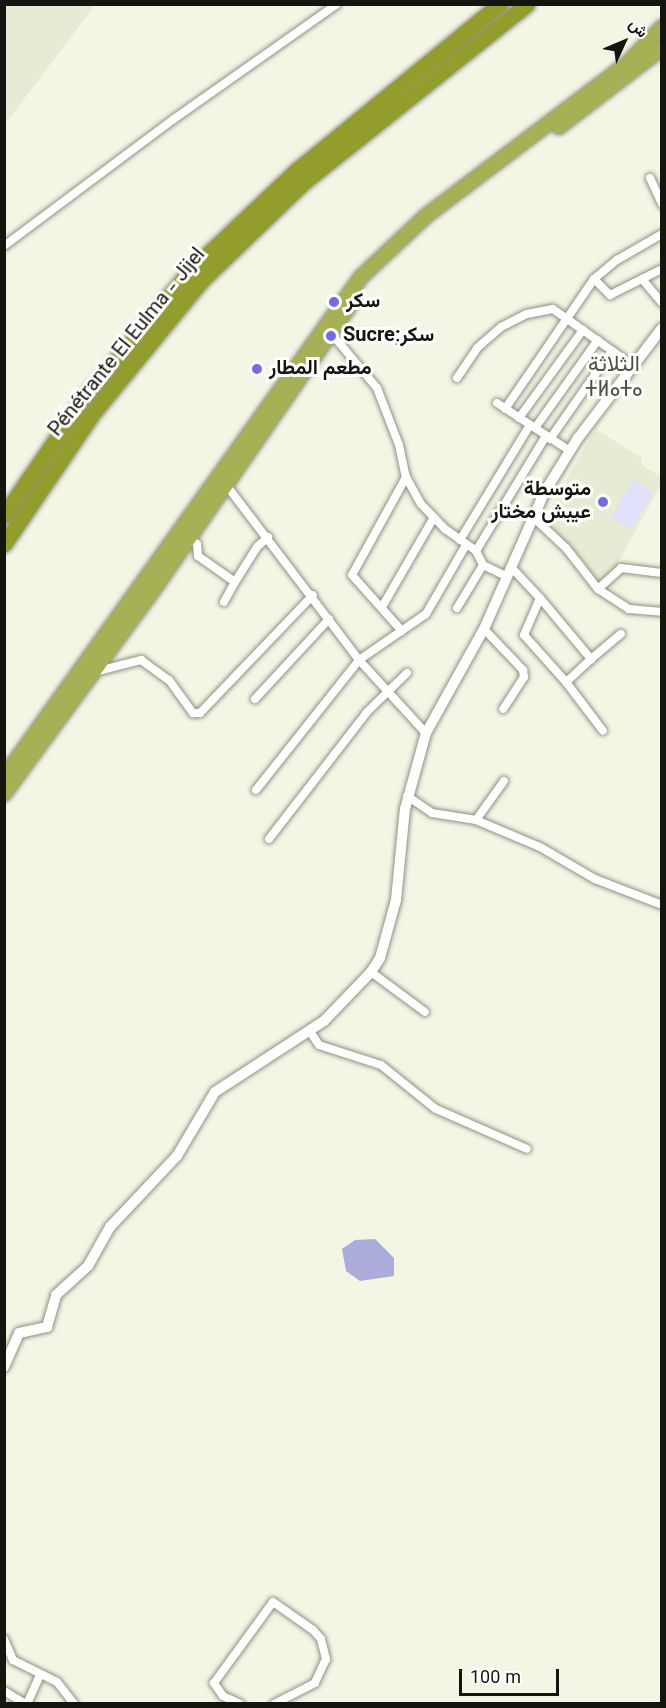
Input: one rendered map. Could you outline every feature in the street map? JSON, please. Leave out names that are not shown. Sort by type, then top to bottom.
[{"type":"highway","name":"Pénétrante El Eulma - Jijel","points":[[4,515],[82,400],[189,272],[297,170],[500,4]]},
{"type":"highway","name":"Pénétrante El Eulma - Jijel","points":[[4,544],[93,413],[201,281],[304,182],[528,4]]},
{"type":"highway","points":[[4,777],[361,277],[426,216],[626,65],[662,27]]},
{"type":"highway","points":[[4,794],[190,538],[331,333],[375,274],[418,233],[662,48]]},
{"type":"street","points":[[4,246],[174,119],[337,4]]},
{"type":"street","points":[[650,178],[662,204]]},
{"type":"street","points":[[570,452],[501,406],[567,319],[594,279],[617,260],[662,234]]},
{"type":"street","points":[[594,279],[598,287],[610,295],[662,269]]},
{"type":"street","points":[[642,279],[662,303]]},
{"type":"street","points":[[457,378],[477,348],[501,327],[527,314],[553,309],[632,365]]},
{"type":"street","points":[[4,1367],[19,1333],[47,1327],[56,1295],[88,1266],[117,1218],[177,1156],[215,1092],[309,1030],[350,998],[380,958],[396,900],[399,843],[407,796],[426,733],[484,629],[533,517],[570,452],[632,365],[662,328]]},
{"type":"street","points":[[519,418],[583,330]]},
{"type":"street","points":[[331,333],[377,388],[399,445],[406,477],[433,519],[477,551],[483,565]]},
{"type":"street","points":[[256,790],[359,660],[426,614],[463,543],[532,427],[598,340]]},
{"type":"street","points":[[477,551],[548,437],[612,350]]},
{"type":"street","points":[[402,631],[352,575],[406,477]]},
{"type":"street","points":[[227,486],[313,595],[359,660],[385,691],[426,733]]},
{"type":"street","points":[[533,517],[566,548],[598,589],[629,609],[662,612]]},
{"type":"street","points":[[382,607],[433,519]]},
{"type":"street","points":[[224,602],[257,547],[268,537]]},
{"type":"street","points":[[190,538],[197,544],[198,556],[235,582]]},
{"type":"street","points":[[483,565],[508,572],[540,598],[591,659]]},
{"type":"street","points":[[457,608],[483,565]]},
{"type":"street","points":[[598,589],[621,568],[662,573]]},
{"type":"street","points":[[93,672],[141,660],[169,680],[193,713],[200,713],[313,595]]},
{"type":"street","points":[[540,598],[524,635],[566,682],[603,731]]},
{"type":"street","points":[[255,699],[329,619]]},
{"type":"street","points":[[484,629],[523,670],[524,677],[503,709]]},
{"type":"street","points":[[566,682],[621,634]]},
{"type":"street","points":[[269,839],[385,691],[407,674]]},
{"type":"street","points":[[476,820],[504,781]]},
{"type":"street","points":[[407,796],[432,813],[476,820],[540,847],[595,879],[662,905]]},
{"type":"street","points":[[371,972],[425,1012]]},
{"type":"street","points":[[309,1030],[319,1045],[386,1068],[436,1109],[527,1149]]},
{"type":"street","points":[[240,1704],[224,1696],[214,1683],[273,1602],[313,1630],[321,1639],[326,1659],[315,1683],[274,1704]]},
{"type":"street","points":[[4,1639],[13,1660],[57,1682],[74,1704]]},
{"type":"street","points":[[4,1691],[26,1704],[40,1675]]},
{"type":"shaded area","points":[[4,5],[95,5],[5,124]]},
{"type":"shaded area","name":"متوسطة عيبش مختار","points":[[595,429],[642,458],[642,465],[661,477],[661,484],[613,572],[600,583],[584,567],[585,562],[544,520]]},
{"type":"shaded area","points":[[633,480],[653,492],[631,529],[611,518]]},
{"type":"water","points":[[375,1239],[394,1258],[394,1276],[360,1281],[346,1271],[342,1249],[355,1240]]},
{"type":"place","name":"سكر","points":[[334,302]]},
{"type":"place","name":"Sucre;سكر","points":[[331,336]]},
{"type":"place","name":"مطعم المطار","points":[[257,369]]},
{"type":"place","name":"متوسطة عيبش مختار","points":[[603,502]]},
{"type":"district","name":"الثلاثة ⵜⵍⴰⵜⴰ","points":[[614,378]]}]
